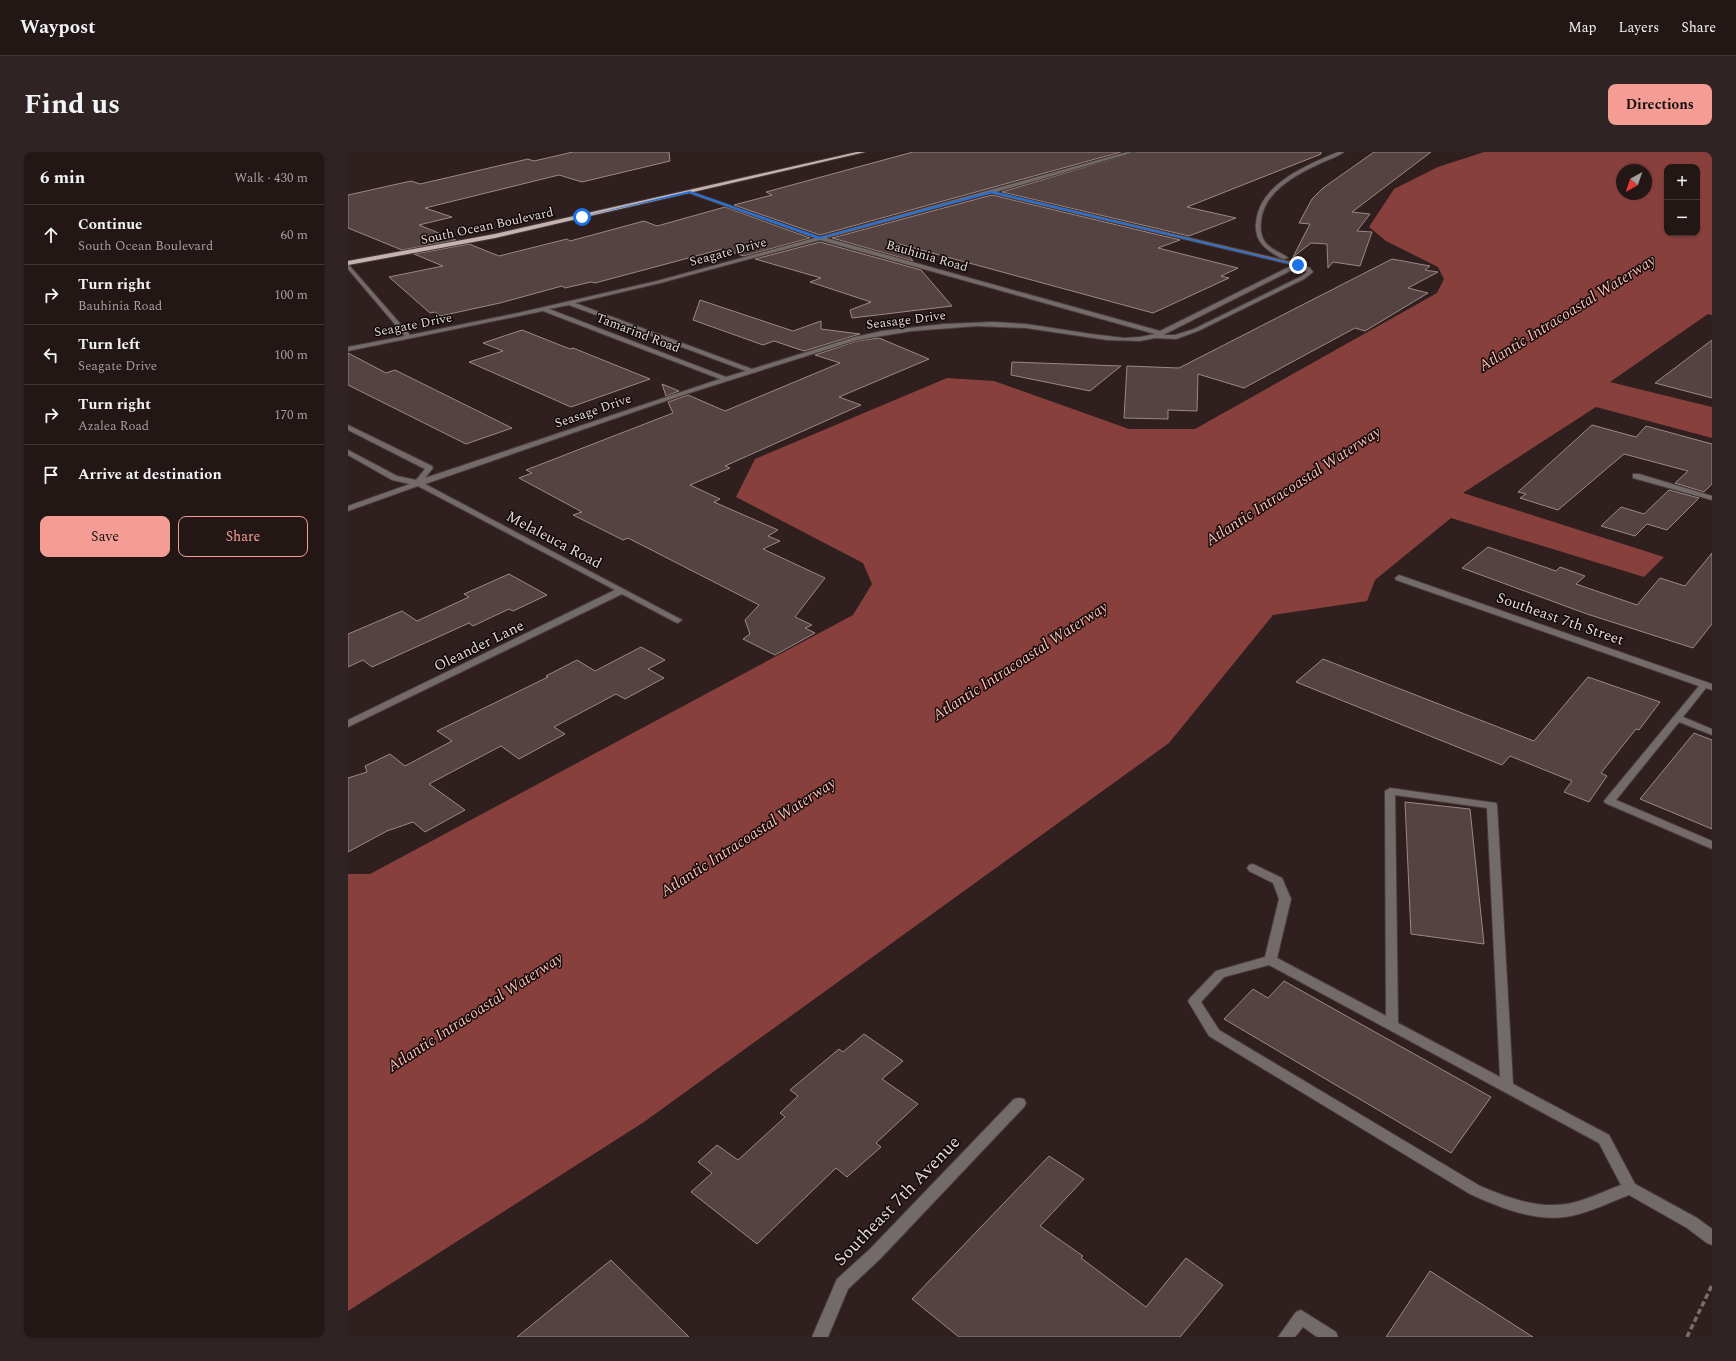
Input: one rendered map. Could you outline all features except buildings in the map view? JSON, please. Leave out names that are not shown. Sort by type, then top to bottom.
[{"type":"main road","name":"South Ocean Boulevard","points":[[348,265],[495,236],[863,152]]},
{"type":"street","name":"Seagate Drive","points":[[348,349],[543,309],[658,282],[992,192],[1132,152]]},
{"type":"street","points":[[1157,335],[1176,337],[1196,330],[1302,278],[1310,272],[1308,269],[1268,249],[1260,237],[1257,219],[1260,210],[1277,189],[1295,174],[1312,164],[1342,152]]},
{"type":"street","name":"Bauhinia Road","points":[[690,192],[819,238],[1157,335]]},
{"type":"street","points":[[992,192],[1298,265]]},
{"type":"street","points":[[348,265],[409,337]]},
{"type":"street","name":"Seasage Drive","points":[[348,509],[418,483],[819,348],[895,331],[938,326],[979,324],[1023,325],[1129,340],[1157,335],[1298,265]]},
{"type":"street","name":"Tamarind Road","points":[[569,303],[751,371]]},
{"type":"street","name":"Tamarind Road","points":[[543,309],[726,379]]},
{"type":"street","points":[[348,427],[429,468],[418,483]]},
{"type":"street","name":"Melaleuca Road","points":[[348,452],[395,478],[418,483],[678,620]]},
{"type":"street","points":[[1636,476],[1712,498]]},
{"type":"street","name":"Southeast 7th Street","points":[[1399,578],[1708,685]]},
{"type":"street","name":"Oleander Lane","points":[[348,724],[621,591]]},
{"type":"street","points":[[1708,685],[1677,718],[1609,801],[1712,845]]},
{"type":"street","points":[[1677,718],[1712,732]]},
{"type":"street","points":[[1392,1026],[1390,791],[1492,805],[1507,1087]]},
{"type":"street","points":[[1253,868],[1278,881],[1285,899],[1270,960]]},
{"type":"street","points":[[1630,1188],[1564,1210],[1535,1211],[1504,1204],[1475,1190],[1214,1033],[1194,1002],[1220,974],[1270,960],[1604,1139],[1630,1188],[1692,1223],[1712,1238]]},
{"type":"street","name":"Southeast 7th Avenue","points":[[820,1337],[842,1284],[875,1254],[1019,1103]]},
{"type":"street","points":[[1286,1337],[1302,1317],[1330,1337]]},
{"type":"path","points":[[1687,1337],[1712,1285]]},
{"type":"water","name":"Atlantic Intracoastal Waterway","points":[[1484,152],[1712,152],[1712,315],[1708,314],[1610,382],[1712,407],[1712,438],[1596,407],[1463,493],[1664,557],[1644,577],[1451,518],[1375,580],[1367,601],[1273,615],[1169,743],[644,1122],[348,1311],[348,874],[370,874],[853,615],[872,584],[863,563],[736,497],[755,459],[947,378],[994,381],[1129,429],[1195,429],[1437,293],[1444,279],[1438,267],[1386,241],[1369,227],[1394,189],[1438,167]]},
{"type":"route","points":[[582,217],[690,192],[819,238],[992,192],[1298,265]]}]
